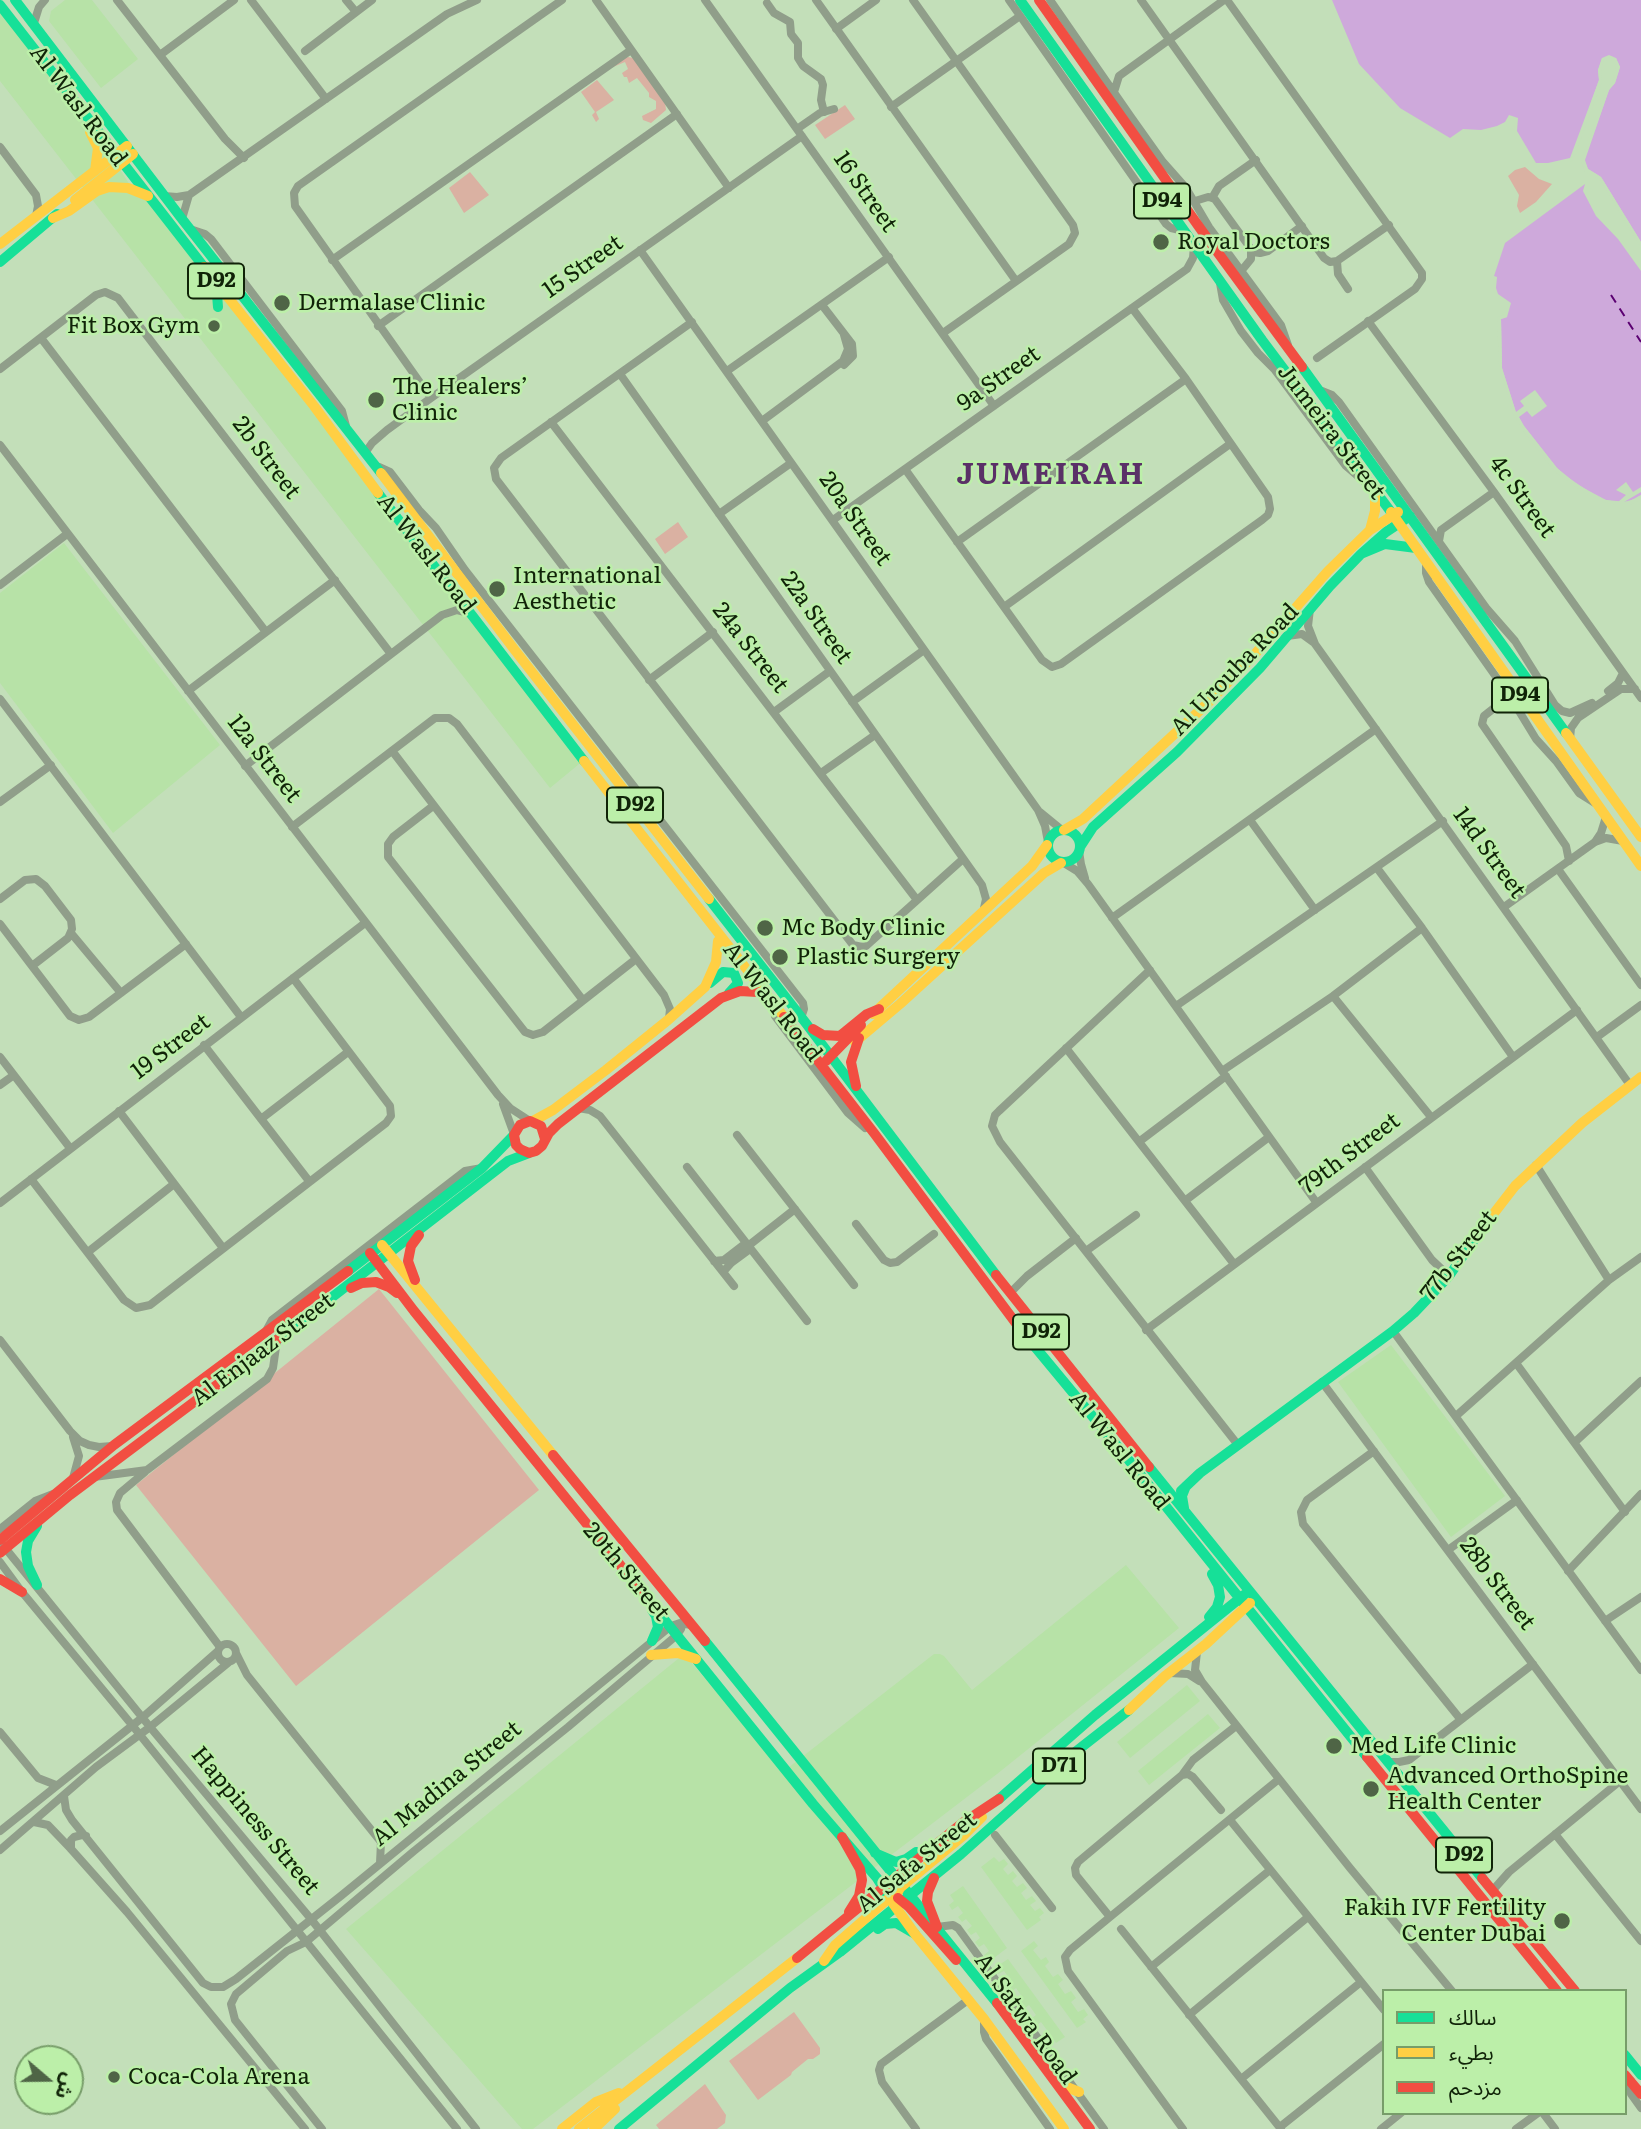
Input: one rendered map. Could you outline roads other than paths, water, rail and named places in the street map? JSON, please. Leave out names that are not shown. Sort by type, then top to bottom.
[{"type":"main road","name":"Jumeira Street","points":[[1020,0],[1262,340],[1375,489],[1641,866]]},
{"type":"main road","name":"Jumeira Street","points":[[1039,0],[1407,512],[1534,681],[1570,739],[1641,837]]},
{"type":"main road","name":"Al Wasl Road","points":[[16,1],[182,219],[431,537],[514,649],[612,767],[803,1020],[826,1062],[858,1093],[999,1280],[1186,1512],[1248,1600],[1267,1633],[1554,1989]]},
{"type":"main road","name":"Al Wasl Road","points":[[0,5],[314,406],[472,614],[511,672],[826,1062],[874,1133],[1014,1320],[1199,1549],[1320,1680],[1573,1989]]},
{"type":"main road","points":[[0,262],[119,159],[127,147],[118,144],[94,113],[79,106]]},
{"type":"main road","points":[[79,106],[85,125],[98,148],[95,171]]},
{"type":"main road","points":[[1128,153],[1136,153],[1142,158],[1172,200],[1180,198]]},
{"type":"main road","points":[[0,244],[95,171],[119,159]]},
{"type":"main road","points":[[53,218],[108,187],[128,188],[150,198]]},
{"type":"main road","points":[[216,281],[218,307]]},
{"type":"main road","points":[[314,406],[325,415],[352,449],[357,453],[365,453]]},
{"type":"main road","points":[[1370,530],[1375,511],[1375,489]]},
{"type":"main road","name":"Al Urouba Road","points":[[1063,830],[1083,819],[1211,700],[1328,571],[1370,530],[1407,512]]},
{"type":"main road","name":"Al Urouba Road","points":[[1080,849],[1093,827],[1177,752],[1219,710],[1396,519]]},
{"type":"main road","points":[[1361,554],[1385,544],[1416,548]]},
{"type":"main road","points":[[458,596],[468,598],[501,640],[514,649]]},
{"type":"main road","points":[[556,744],[576,751]]},
{"type":"main road","points":[[1063,830],[1077,837],[1080,849],[1074,859],[1044,873],[900,1004],[826,1062],[984,908],[1032,866],[1053,834],[1063,830]]},
{"type":"main road","points":[[1048,844],[1053,858],[1063,863]]},
{"type":"main road","points":[[705,987],[716,962],[718,941]]},
{"type":"main road","points":[[723,972],[734,973],[738,979],[736,987],[721,999],[558,1124],[540,1149],[529,1153],[516,1145],[514,1135],[520,1125],[553,1110],[668,1020],[723,972]]},
{"type":"main road","points":[[721,999],[740,991],[757,992]]},
{"type":"main road","points":[[803,1020],[819,1033],[834,1037],[845,1034],[867,1014],[879,1009]]},
{"type":"main road","points":[[858,1093],[851,1062],[859,1038]]},
{"type":"main road","name":"77b Street","points":[[1173,1497],[1238,1445],[1393,1331],[1449,1276],[1506,1196],[1582,1124],[1641,1077]]},
{"type":"main road","points":[[532,1121],[541,1126],[545,1139]]},
{"type":"main road","name":"Al Enjaaz Street","points":[[1,1545],[40,1520],[294,1327],[482,1168],[514,1135]]},
{"type":"main road","name":"Al Enjaaz Street","points":[[385,1249],[470,1191],[508,1161],[529,1153]]},
{"type":"main road","points":[[916,1189],[929,1199],[1000,1293],[1010,1293]]},
{"type":"main road","points":[[428,1301],[409,1268],[411,1246],[420,1234],[456,1207],[470,1191]]},
{"type":"main road","name":"20th Street","points":[[385,1249],[875,1853],[898,1896]]},
{"type":"main road","name":"Al Enjaaz Street","points":[[1,1545],[73,1478],[114,1445],[185,1391],[374,1258]]},
{"type":"main road","name":"20th Street","points":[[374,1258],[641,1590],[674,1635],[842,1837],[898,1896]]},
{"type":"main road","points":[[294,1327],[314,1317],[356,1285],[369,1282],[389,1287],[414,1311]]},
{"type":"main road","points":[[1014,1320],[1025,1322],[1091,1405],[1111,1418]]},
{"type":"main road","name":"77b Street","points":[[1160,1481],[1179,1484],[1200,1474]]},
{"type":"main road","points":[[1186,1486],[1182,1496],[1186,1512]]},
{"type":"main road","points":[[37,1585],[28,1566],[26,1552],[28,1541],[40,1520]]},
{"type":"main road","points":[[1194,1637],[1197,1629],[1215,1612],[1220,1597],[1218,1585],[1199,1549]]},
{"type":"main road","points":[[0,1579],[22,1592]]},
{"type":"main road","points":[[641,1590],[642,1598],[653,1611],[657,1621],[657,1632],[652,1641]]},
{"type":"main road","points":[[654,1607],[666,1604],[668,1596]]},
{"type":"main road","name":"Al Safa Street","points":[[619,2129],[840,1952],[898,1896],[961,1824],[999,1798],[1095,1715],[1194,1637],[1248,1600]]},
{"type":"main road","name":"Al Safa Street","points":[[579,2129],[845,1921],[898,1896],[936,1874],[1074,1753],[1118,1720],[1201,1648],[1248,1600]]},
{"type":"main road","points":[[1201,1648],[1242,1623],[1258,1626],[1267,1633]]},
{"type":"main road","points":[[674,1635],[681,1635],[690,1629],[689,1624]]},
{"type":"main road","points":[[651,1655],[678,1653],[697,1660]]},
{"type":"main road","points":[[967,1966],[949,1954],[898,1896],[963,1836],[999,1798]]},
{"type":"main road","points":[[1407,1805],[1428,1825],[1483,1891],[1493,1890]]},
{"type":"main road","points":[[875,1853],[889,1861],[901,1861],[941,1833],[961,1824]]},
{"type":"main road","points":[[842,1837],[860,1870],[862,1880],[859,1896],[845,1921]]},
{"type":"main road","points":[[936,1874],[929,1888],[927,1901],[937,1927]]},
{"type":"main road","name":"Al Satwa Road","points":[[898,1896],[937,1927],[1090,2129]]},
{"type":"main road","name":"Al Satwa Road","points":[[898,1896],[915,1934],[984,2019],[1064,2129]]},
{"type":"main road","points":[[822,1964],[846,1956],[885,1924],[900,1924],[915,1934]]},
{"type":"main road","points":[[1627,2060],[1641,2094]]},
{"type":"main road","points":[[1057,2083],[1079,2092]]},
{"type":"main road","points":[[562,2129],[596,2102],[629,2090]]},
{"type":"main road","points":[[594,2129],[613,2112],[629,2090]]},
{"type":"street","points":[[117,0],[240,160]]},
{"type":"street","points":[[160,55],[234,0]]},
{"type":"street","points":[[251,0],[326,99]]},
{"type":"street","points":[[346,0],[359,6]]},
{"type":"street","points":[[304,51],[359,6],[372,0]]},
{"type":"street","points":[[164,195],[189,195],[461,3],[477,0]]},
{"type":"street","points":[[430,398],[332,260],[295,206],[292,197],[298,186],[562,0]]},
{"type":"street","points":[[596,0],[729,188]]},
{"type":"street","name":"16 Street","points":[[705,0],[994,406]]},
{"type":"street","points":[[816,0],[1016,281]]},
{"type":"street","points":[[836,29],[876,0]]},
{"type":"street","points":[[913,0],[1073,225],[1075,233],[1072,241],[943,333]]},
{"type":"street","points":[[1009,0],[1166,224],[1173,229],[1184,231]]},
{"type":"street","points":[[1050,0],[1163,162],[1183,183],[1209,227],[1284,329],[1292,352],[1317,358]]},
{"type":"street","points":[[1141,0],[1324,258],[1330,262],[1337,261],[1389,225]]},
{"type":"street","points":[[1101,73],[1119,76],[1226,0],[1422,273],[1422,279],[1415,289],[1317,358],[1312,380]]},
{"type":"street","points":[[16,1],[29,4],[43,1]]},
{"type":"street","points":[[34,23],[43,1]]},
{"type":"street","points":[[767,3],[774,13],[790,22],[791,34],[798,43],[799,58],[803,66],[821,79],[824,112]]},
{"type":"street","points":[[891,107],[1020,16]]},
{"type":"street","points":[[332,260],[631,50]]},
{"type":"street","points":[[1114,92],[1119,76]]},
{"type":"street","name":"15 Street","points":[[365,453],[375,440],[430,398],[729,188],[824,112],[834,109]]},
{"type":"street","points":[[378,326],[677,114]]},
{"type":"street","points":[[0,148],[33,191],[38,201],[36,217]]},
{"type":"street","points":[[1212,198],[1217,188],[1256,160]]},
{"type":"street","points":[[33,191],[57,201]]},
{"type":"street","points":[[182,219],[189,195]]},
{"type":"street","points":[[1195,201],[1212,198],[1252,252],[1251,259],[1242,270]]},
{"type":"street","points":[[1252,252],[1268,251],[1302,226]]},
{"type":"street","points":[[1187,269],[1193,258],[1194,245]]},
{"type":"street","name":"20a Street","points":[[640,250],[1038,810],[1045,826],[1048,844]]},
{"type":"street","points":[[727,371],[889,257]]},
{"type":"street","points":[[1337,261],[1339,277],[1348,289]]},
{"type":"street","points":[[1187,269],[1200,267],[1216,275]]},
{"type":"street","name":"9a Street","points":[[833,520],[1187,269]]},
{"type":"street","name":"2b Street","points":[[41,338],[96,295],[105,292],[122,301],[391,654]]},
{"type":"street","points":[[762,421],[835,369],[847,355],[848,345],[844,335],[822,304]]},
{"type":"street","points":[[905,469],[1042,660],[1048,665],[1061,664],[1268,515],[1270,509],[1268,497],[1186,379],[1132,308]]},
{"type":"street","name":"4c Street","points":[[1368,321],[1641,698]]},
{"type":"street","points":[[692,322],[501,458],[494,468],[500,486],[853,945],[866,946],[963,859]]},
{"type":"street","points":[[0,369],[41,338],[266,632]]},
{"type":"street","name":"22a Street","points":[[620,374],[982,885]]},
{"type":"street","points":[[957,542],[1186,379]]},
{"type":"street","points":[[1320,391],[1332,395],[1339,402],[1487,609],[1516,641],[1534,681],[1562,710],[1574,712],[1592,703]]},
{"type":"street","name":"24a Street","points":[[551,422],[917,900]]},
{"type":"street","points":[[349,433],[368,438],[387,430]]},
{"type":"street","points":[[1004,607],[1230,444]]},
{"type":"street","name":"12a Street","points":[[0,446],[498,1095],[510,1108],[532,1121]]},
{"type":"street","points":[[719,514],[792,463]]},
{"type":"street","name":"Al Wasl Road","points":[[375,466],[390,472],[436,528],[449,550],[612,767]]},
{"type":"street","points":[[1439,541],[1441,530],[1494,492]]},
{"type":"street","points":[[1429,527],[1441,530]]},
{"type":"street","points":[[0,585],[68,534]]},
{"type":"street","points":[[1426,563],[1429,582],[1508,693],[1536,739],[1556,761],[1576,790],[1583,797],[1597,803]]},
{"type":"street","points":[[188,691],[335,580]]},
{"type":"street","points":[[245,766],[442,615],[458,596]]},
{"type":"street","name":"14d Street","points":[[1310,609],[1308,626],[1315,644],[1630,1085]]},
{"type":"street","points":[[442,615],[457,610],[472,614]]},
{"type":"street","points":[[649,680],[713,632]]},
{"type":"street","points":[[1287,636],[1302,634],[1315,644]]},
{"type":"street","points":[[852,702],[925,650]]},
{"type":"street","points":[[774,712],[830,671]]},
{"type":"street","points":[[1553,714],[1563,718],[1573,717],[1614,687],[1623,673]]},
{"type":"street","points":[[1570,739],[1573,724],[1578,718],[1618,690],[1627,687],[1635,689]]},
{"type":"street","points":[[1508,693],[1503,701],[1484,716],[1482,724],[1566,846],[1569,861]]},
{"type":"street","points":[[0,699],[241,1017]]},
{"type":"street","points":[[292,827],[435,718],[444,716],[457,724],[664,995],[670,1009],[668,1020]]},
{"type":"street","points":[[1112,918],[1376,729]]},
{"type":"street","points":[[821,773],[875,735]]},
{"type":"street","points":[[393,752],[582,999]]},
{"type":"street","points":[[0,803],[51,765]]},
{"type":"street","points":[[433,806],[393,837],[388,845],[388,857],[521,1029],[533,1035],[543,1032],[636,958]]},
{"type":"street","name":"20a Street","points":[[1038,810],[1063,830]]},
{"type":"street","points":[[1595,842],[1606,817]]},
{"type":"street","points":[[1250,821],[1315,910]]},
{"type":"street","points":[[1176,1006],[1443,821]]},
{"type":"street","points":[[1504,907],[1595,842],[1609,838],[1623,841]]},
{"type":"street","points":[[647,842],[662,871],[848,1113],[874,1133]]},
{"type":"street","points":[[1080,849],[1087,884]]},
{"type":"street","points":[[1063,863],[1077,871],[1087,884],[1316,1202]]},
{"type":"street","points":[[1377,868],[1513,1057]]},
{"type":"street","points":[[1558,869],[1641,985]]},
{"type":"street","points":[[0,899],[25,880],[36,879],[45,886],[71,920],[71,933],[121,993]]},
{"type":"street","points":[[982,885],[993,891],[1003,892]]},
{"type":"street","points":[[982,885],[986,899],[984,908]]},
{"type":"street","name":"19 Street","points":[[0,1203],[365,923]]},
{"type":"street","points":[[0,924],[70,1016],[79,1020],[89,1017],[186,944]]},
{"type":"street","points":[[1140,1141],[1224,1073],[1333,996],[1422,928]]},
{"type":"street","points":[[32,966],[71,933]]},
{"type":"street","points":[[1150,970],[999,1111],[993,1121],[993,1132],[1238,1445]]},
{"type":"street","points":[[31,1179],[124,1300],[136,1308],[150,1306],[386,1123],[391,1115],[390,1106],[293,978]]},
{"type":"street","points":[[664,995],[675,1001],[692,1000]]},
{"type":"street","points":[[1333,996],[1431,1117]]},
{"type":"street","points":[[1597,1037],[1641,1005]]},
{"type":"street","name":"79th Street","points":[[1146,1330],[1577,1010]]},
{"type":"street","points":[[204,1045],[309,1181]]},
{"type":"street","points":[[1066,1048],[1234,1264]]},
{"type":"street","points":[[261,1119],[348,1052]]},
{"type":"street","points":[[0,1057],[70,1148]]},
{"type":"street","points":[[0,1085],[14,1075]]},
{"type":"street","points":[[599,1092],[600,1116]]},
{"type":"street","name":"12a Street","points":[[498,1095],[514,1135]]},
{"type":"street","points":[[578,1108],[590,1110],[600,1116],[734,1286]]},
{"type":"street","points":[[119,1111],[223,1248]]},
{"type":"street","points":[[737,1135],[854,1285]]},
{"type":"street","points":[[1186,1200],[1269,1137]]},
{"type":"street","points":[[1536,1166],[1609,1280]]},
{"type":"street","points":[[687,1167],[807,1321]]},
{"type":"street","points":[[1365,1167],[1432,1260],[1449,1276]]},
{"type":"street","points":[[265,1334],[272,1320],[465,1171],[482,1168]]},
{"type":"street","points":[[88,1252],[174,1184]]},
{"type":"street","points":[[723,1272],[748,1246],[795,1209]]},
{"type":"street","points":[[1086,1251],[1136,1214]]},
{"type":"street","points":[[856,1224],[884,1260],[890,1263],[897,1262],[934,1234]]},
{"type":"street","points":[[1010,1293],[1027,1276],[1076,1238]]},
{"type":"street","points":[[714,1261],[724,1260],[748,1246]]},
{"type":"street","points":[[1456,1416],[1609,1280],[1641,1257]]},
{"type":"street","points":[[999,1280],[1013,1282],[1027,1276]]},
{"type":"street","points":[[1393,1331],[1641,1670]]},
{"type":"street","points":[[247,1675],[220,1659],[220,1646],[118,1512],[116,1503],[118,1496],[147,1470],[267,1379],[273,1368],[277,1340]]},
{"type":"street","points":[[0,1341],[80,1441],[99,1447],[114,1445]]},
{"type":"street","points":[[1516,1363],[1625,1512]]},
{"type":"street","points":[[1574,1442],[1641,1381]]},
{"type":"street","name":"28b Street","points":[[1322,1382],[1641,1809]]},
{"type":"street","points":[[70,1431],[79,1456],[73,1478]]},
{"type":"street","points":[[1374,1451],[1307,1500],[1301,1512],[1303,1524],[1461,1720]]},
{"type":"street","points":[[94,1478],[147,1470]]},
{"type":"street","name":"Al Enjaaz Street","points":[[0,1529],[38,1498],[55,1494]]},
{"type":"street","points":[[1568,1571],[1641,1494]]},
{"type":"street","points":[[1448,1550],[1517,1500]]},
{"type":"street","name":"Happiness Street","points":[[1,1545],[37,1585],[150,1727],[320,1930],[476,2129]]},
{"type":"street","name":"Happiness Street","points":[[0,1562],[457,2129]]},
{"type":"street","points":[[1605,1621],[1641,1597]]},
{"type":"street","name":"Al Madina Street","points":[[322,2129],[235,2020],[231,2004],[236,1994],[293,1946],[306,1942],[576,1720],[674,1635],[677,1623],[689,1624]]},
{"type":"street","name":"Al Madina Street","points":[[86,1836],[203,1983],[218,1988],[228,1985],[652,1641],[674,1635]]},
{"type":"street","points":[[0,1831],[143,1717],[220,1646],[232,1646],[247,1675],[381,1842],[380,1863]]},
{"type":"street","points":[[1201,1648],[1195,1670],[1202,1682],[1450,1989]]},
{"type":"street","points":[[0,1850],[96,1766],[150,1727],[235,1658],[236,1653]]},
{"type":"street","points":[[1389,1762],[1409,1760],[1533,1664]]},
{"type":"street","points":[[1170,1673],[1188,1674],[1202,1682]]},
{"type":"street","points":[[1110,1917],[1076,1875],[1076,1865],[1182,1775],[1193,1760],[1236,1726]]},
{"type":"street","points":[[0,1732],[37,1778],[40,1789],[37,1800]]},
{"type":"street","points":[[1402,1779],[1409,1760]]},
{"type":"street","points":[[1182,1775],[1193,1777],[1221,1810]]},
{"type":"street","points":[[37,1778],[56,1785]]},
{"type":"street","points":[[1183,2129],[1068,1971],[1065,1957],[1070,1950],[1279,1780]]},
{"type":"street","points":[[1493,1890],[1509,1872],[1620,1781]]},
{"type":"street","points":[[64,1796],[69,1815],[86,1836]]},
{"type":"street","points":[[1230,1820],[1382,2008]]},
{"type":"street","points":[[34,1822],[48,1825],[127,1912],[305,2129]]},
{"type":"street","points":[[1555,1834],[1641,1941]]},
{"type":"street","points":[[995,1835],[1052,1908]]},
{"type":"street","points":[[71,1849],[71,1840],[74,1837],[86,1836]]},
{"type":"street","points":[[381,1842],[403,1844]]},
{"type":"street","points":[[1151,1967],[1270,1870]]},
{"type":"street","points":[[1480,1874],[1494,1877],[1509,1872]]},
{"type":"street","points":[[1189,2015],[1308,1917]]},
{"type":"street","name":"Al Satwa Road","points":[[937,1927],[950,1924],[958,1928],[1104,2129]]},
{"type":"street","points":[[1121,1929],[1281,2128],[1382,2046]]},
{"type":"street","points":[[1241,2079],[1361,1982]]},
{"type":"street","points":[[916,2129],[883,2082],[879,2070],[881,2064],[968,2000]]},
{"type":"street","name":"Al Satwa Road","points":[[984,2019],[986,2039],[1050,2129]]},
{"type":"street","points":[[1634,2076],[1631,2094],[1641,2108]]},
{"type":"street","points":[[1381,2129],[1398,2115]]},
{"type":"street","points":[[1516,2129],[1537,2115]]},
{"type":"street","points":[[1542,2115],[1555,2129]]},
{"type":"place","name":"Royal Doctors","points":[[1161,242]]},
{"type":"place","name":"Dermalase Clinic","points":[[282,303]]},
{"type":"place","name":"Fit Box Gym","points":[[214,326]]},
{"type":"place","name":"The Healers’ Clinic","points":[[376,400]]},
{"type":"place","name":"International Aesthetic","points":[[497,589]]},
{"type":"place","name":"Mc Body Clinic","points":[[765,928]]},
{"type":"place","name":"Plastic Surgery","points":[[780,957]]},
{"type":"place","name":"Med Life Clinic","points":[[1334,1746]]},
{"type":"place","name":"Advanced OrthoSpine Health Center","points":[[1371,1789]]},
{"type":"place","name":"Fakih IVF Fertility Center Dubai","points":[[1562,1921]]},
{"type":"place","name":"Coca-Cola Arena","points":[[114,2077]]},
{"type":"district","name":"JUMEIRAH","points":[[1051,475]]}]
